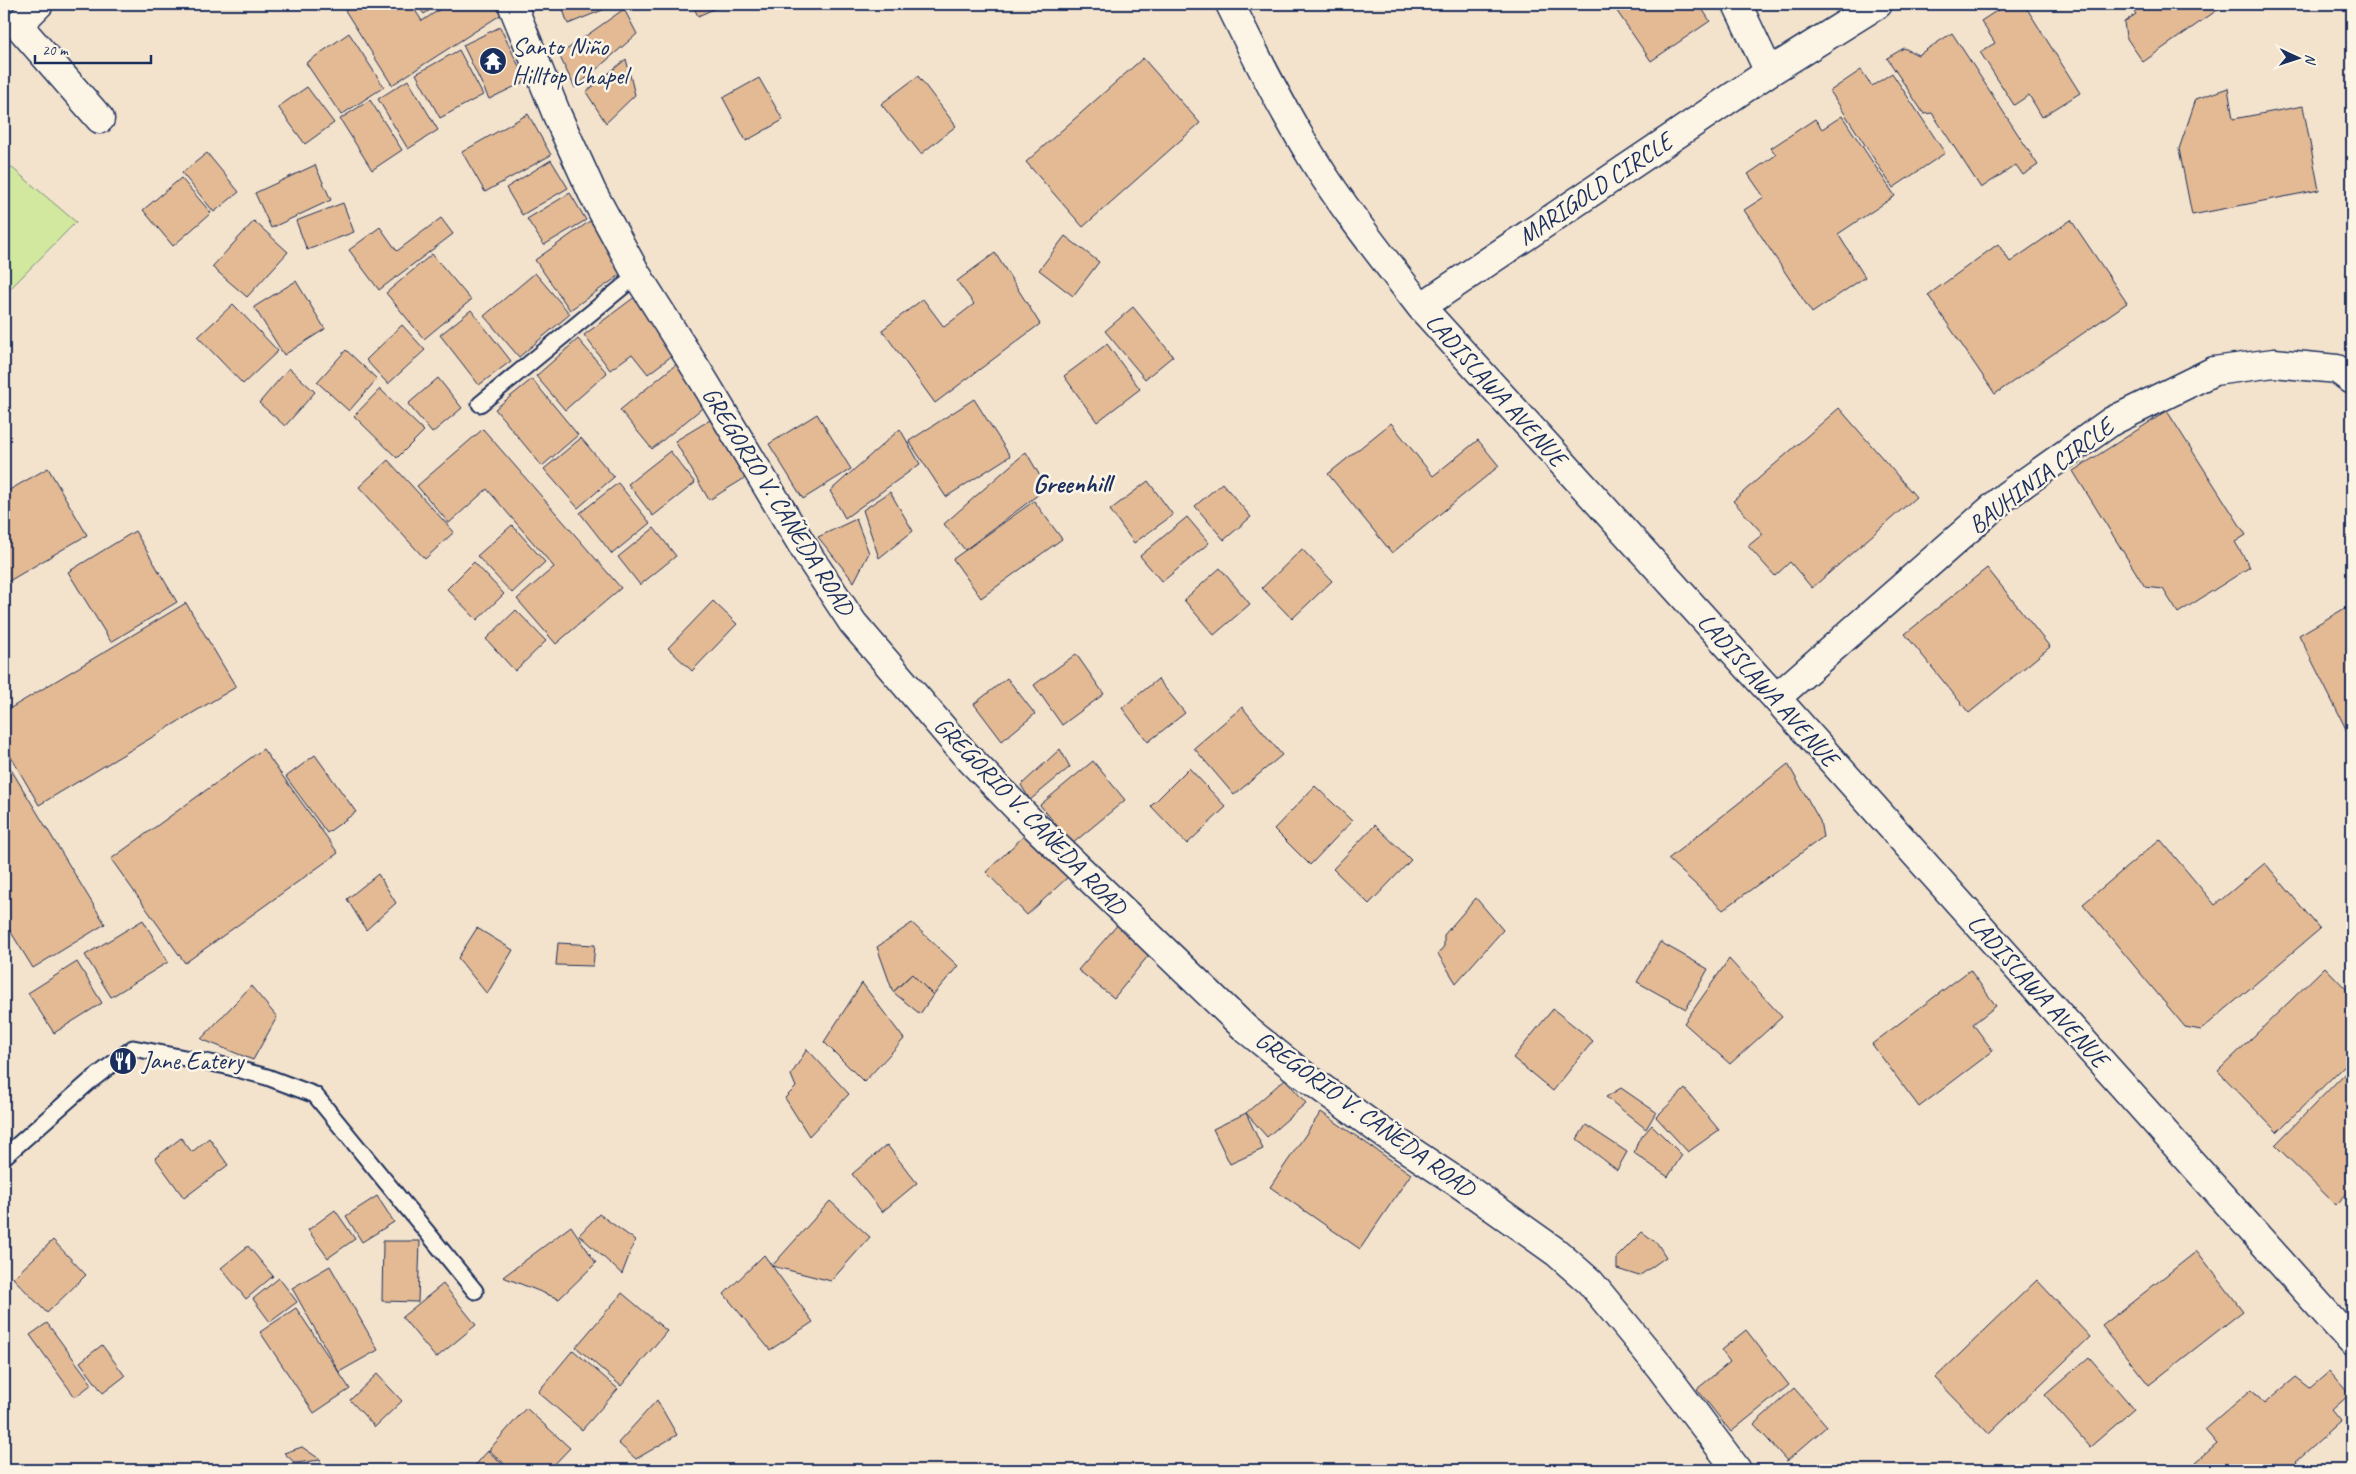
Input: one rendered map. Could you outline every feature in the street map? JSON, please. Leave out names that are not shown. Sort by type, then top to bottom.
[{"type":"street","points":[[39,4],[18,25],[100,119]]},
{"type":"street","name":"GREGORIO V. CAÑEDA ROAD","points":[[512,4],[556,115],[592,192],[637,275],[810,558],[854,624],[964,753],[1084,875],[1246,1029],[1301,1073],[1379,1130],[1463,1186],[1556,1252],[1590,1282],[1654,1360],[1737,1470]]},
{"type":"street","name":"LADISLAWA AVENUE","points":[[1230,4],[1267,80],[1314,160],[1368,237],[1421,307],[1776,698],[2352,1342]]},
{"type":"street","points":[[1737,4],[1769,72]]},
{"type":"street","name":"MARIGOLD CIRCLE","points":[[1421,307],[1769,72],[1878,4]]},
{"type":"street","name":"BAUHINIA CIRCLE","points":[[1776,698],[2006,496],[2112,421],[2214,371],[2274,363],[2337,369],[2352,380]]},
{"type":"lane","points":[[480,404],[637,275]]},
{"type":"lane","points":[[4,1157],[89,1082],[133,1048],[226,1066],[267,1077],[315,1094],[475,1291]]},
{"type":"green space","points":[[4,161],[76,222],[4,295]]},
{"type":"building","points":[[341,4],[411,4],[422,21],[448,4],[499,4],[505,12],[392,85]]},
{"type":"building","points":[[416,4],[439,4],[424,14]]},
{"type":"building","points":[[561,4],[610,4],[610,7],[568,24]]},
{"type":"building","points":[[692,4],[725,4],[698,16]]},
{"type":"building","points":[[1612,4],[1699,4],[1710,21],[1651,61]]},
{"type":"building","points":[[2007,4],[2024,4],[2080,93],[2042,117],[2029,95],[2014,105],[1980,52],[1995,43],[1981,21]]},
{"type":"building","points":[[2129,4],[2226,4],[2143,62],[2126,37],[2124,22],[2136,14]]},
{"type":"building","points":[[624,9],[637,34],[575,88],[559,55]]},
{"type":"building","points":[[500,27],[526,81],[489,99],[463,45]]},
{"type":"building","points":[[349,33],[384,87],[341,115],[306,63]]},
{"type":"building","points":[[1952,33],[2038,165],[2023,175],[2016,165],[1981,188],[1932,113],[1924,114],[1887,58],[1904,48],[1918,55]]},
{"type":"building","points":[[459,50],[483,95],[440,118],[416,74]]},
{"type":"building","points":[[1143,58],[1200,123],[1083,227],[1026,162]]},
{"type":"building","points":[[626,59],[635,95],[606,123],[586,92]]},
{"type":"building","points":[[1861,70],[1872,86],[1892,73],[1945,153],[1893,188],[1830,91]]},
{"type":"building","points":[[918,76],[956,126],[921,154],[881,104]]},
{"type":"building","points":[[759,78],[783,120],[746,141],[723,98]]},
{"type":"building","points":[[408,80],[438,130],[408,149],[378,99]]},
{"type":"building","points":[[307,87],[334,123],[305,144],[278,107]]},
{"type":"building","points":[[2228,88],[2233,119],[2303,106],[2319,190],[2192,215],[2179,149],[2196,99]]},
{"type":"building","points":[[370,100],[402,150],[372,170],[340,119]]},
{"type":"building","points":[[528,114],[551,155],[485,192],[462,152]]},
{"type":"building","points":[[1842,116],[1895,196],[1838,234],[1865,277],[1812,313],[1744,210],[1764,197],[1748,174],[1776,155],[1771,148],[1815,119],[1822,129]]},
{"type":"building","points":[[207,153],[239,192],[214,212],[182,173]]},
{"type":"building","points":[[551,160],[568,188],[522,215],[506,188]]},
{"type":"building","points":[[315,165],[331,200],[271,228],[255,193]]},
{"type":"building","points":[[181,178],[211,213],[173,246],[143,210]]},
{"type":"building","points":[[570,193],[586,220],[544,245],[527,219]]},
{"type":"building","points":[[343,203],[354,232],[307,250],[296,221]]},
{"type":"building","points":[[441,218],[453,234],[379,290],[349,250],[380,227],[397,251]]},
{"type":"building","points":[[2071,220],[2127,303],[1995,394],[1928,295],[1998,244],[2010,262]]},
{"type":"building","points":[[254,221],[288,252],[247,297],[212,267]]},
{"type":"building","points":[[590,221],[626,271],[570,310],[535,260]]},
{"type":"building","points":[[1065,236],[1099,262],[1073,296],[1039,270]]},
{"type":"building","points":[[995,253],[1040,324],[935,403],[882,330],[923,299],[944,327],[974,304],[957,281]]},
{"type":"building","points":[[432,254],[471,300],[424,339],[386,293]]},
{"type":"building","points":[[535,273],[570,314],[519,357],[484,316]]},
{"type":"building","points":[[296,281],[325,329],[284,355],[254,307]]},
{"type":"building","points":[[636,296],[677,352],[648,374],[632,354],[610,370],[584,335]]},
{"type":"building","points":[[233,304],[278,351],[243,384],[198,337]]},
{"type":"building","points":[[1133,307],[1173,356],[1145,379],[1105,331]]},
{"type":"building","points":[[471,310],[511,361],[479,385],[440,335]]},
{"type":"building","points":[[402,325],[425,350],[388,384],[366,360]]},
{"type":"building","points":[[578,339],[607,373],[565,410],[536,376]]},
{"type":"building","points":[[1107,344],[1140,389],[1097,422],[1064,376]]},
{"type":"building","points":[[346,350],[377,379],[349,411],[317,382]]},
{"type":"building","points":[[679,362],[711,401],[652,449],[620,410]]},
{"type":"building","points":[[289,368],[315,392],[285,426],[259,403]]},
{"type":"building","points":[[438,378],[462,408],[432,433],[408,404]]},
{"type":"building","points":[[532,379],[578,435],[542,466],[495,409]]},
{"type":"building","points":[[380,389],[424,431],[397,458],[354,416]]},
{"type":"building","points":[[974,399],[1010,456],[946,497],[909,441]]},
{"type":"building","points":[[1839,408],[1916,497],[1812,588],[1790,562],[1775,576],[1748,546],[1763,534],[1733,501]]},
{"type":"building","points":[[2167,411],[2246,535],[2235,542],[2250,567],[2178,613],[2163,589],[2145,587],[2073,471]]},
{"type":"building","points":[[817,414],[851,469],[803,499],[769,444]]},
{"type":"building","points":[[710,420],[745,478],[709,500],[675,441]]},
{"type":"building","points":[[1391,423],[1433,476],[1478,440],[1499,466],[1392,553],[1328,474]]},
{"type":"building","points":[[483,429],[621,588],[556,644],[517,599],[554,567],[487,489],[449,523],[417,486]]},
{"type":"building","points":[[900,429],[920,464],[845,518],[830,491]]},
{"type":"building","points":[[581,438],[614,477],[578,508],[544,469]]},
{"type":"building","points":[[670,451],[695,483],[653,516],[628,484]]},
{"type":"building","points":[[1026,452],[1047,488],[965,550],[944,524]]},
{"type":"building","points":[[388,460],[454,532],[425,559],[359,487]]},
{"type":"building","points":[[48,468],[87,535],[4,584],[4,493]]},
{"type":"building","points":[[1148,481],[1173,515],[1134,543],[1110,510]]},
{"type":"building","points":[[618,483],[650,523],[612,554],[580,513]]},
{"type":"building","points":[[1222,483],[1251,517],[1224,540],[1195,506]]},
{"type":"building","points":[[890,492],[913,531],[879,558],[863,510]]},
{"type":"building","points":[[1034,501],[1062,539],[981,598],[953,559]]},
{"type":"building","points":[[1187,517],[1209,543],[1162,582],[1140,556]]},
{"type":"building","points":[[856,519],[869,553],[854,582],[818,537]]},
{"type":"building","points":[[512,525],[545,562],[512,593],[477,556]]},
{"type":"building","points":[[654,528],[676,556],[640,585],[618,557]]},
{"type":"building","points":[[135,531],[177,602],[111,642],[68,572]]},
{"type":"building","points":[[1302,549],[1332,581],[1292,619],[1262,588]]},
{"type":"building","points":[[474,562],[504,594],[477,620],[447,589]]},
{"type":"building","points":[[1220,568],[1250,604],[1214,635],[1184,600]]},
{"type":"building","points":[[1987,568],[2050,647],[1969,713],[1905,634]]},
{"type":"building","points":[[713,601],[737,624],[692,671],[668,648]]},
{"type":"building","points":[[186,603],[236,687],[39,805],[4,745],[4,712]]},
{"type":"building","points":[[2352,604],[2352,735],[2350,737],[2299,635]]},
{"type":"building","points":[[516,610],[546,641],[515,671],[486,639]]},
{"type":"building","points":[[1076,654],[1104,694],[1062,725],[1034,685]]},
{"type":"building","points":[[1007,678],[1035,714],[1002,741],[974,704]]},
{"type":"building","points":[[1158,679],[1185,713],[1148,742],[1122,708]]},
{"type":"building","points":[[1242,707],[1282,755],[1234,795],[1194,748]]},
{"type":"building","points":[[263,749],[338,853],[185,963],[111,859]]},
{"type":"building","points":[[1060,749],[1070,767],[1030,800],[1021,785]]},
{"type":"building","points":[[315,755],[356,812],[327,833],[286,777]]},
{"type":"building","points":[[4,758],[105,924],[33,968],[4,921]]},
{"type":"building","points":[[1093,761],[1125,800],[1072,844],[1040,805]]},
{"type":"building","points":[[1788,764],[1820,821],[1823,837],[1723,910],[1668,859]]},
{"type":"building","points":[[1189,768],[1226,807],[1187,844],[1151,806]]},
{"type":"building","points":[[1315,786],[1352,821],[1310,865],[1274,829]]},
{"type":"building","points":[[1375,825],[1411,860],[1369,904],[1333,869]]},
{"type":"building","points":[[1028,832],[1069,876],[1027,915],[986,872]]},
{"type":"building","points":[[2160,839],[2215,905],[2265,863],[2320,929],[2201,1030],[2185,1027],[2083,904]]},
{"type":"building","points":[[378,874],[396,903],[366,930],[347,899]]},
{"type":"building","points":[[1476,898],[1503,930],[1456,983],[1438,954],[1444,946],[1444,935]]},
{"type":"building","points":[[143,920],[168,962],[111,997],[85,955]]},
{"type":"building","points":[[1120,922],[1152,951],[1114,998],[1078,970]]},
{"type":"building","points":[[912,923],[958,966],[933,995],[912,974],[893,992],[877,947]]},
{"type":"building","points":[[477,928],[513,950],[487,994],[458,958]]},
{"type":"building","points":[[1660,942],[1708,969],[1686,1009],[1637,982]]},
{"type":"building","points":[[558,943],[595,945],[593,966],[556,965]]},
{"type":"building","points":[[1729,959],[1782,1017],[1730,1064],[1684,1023]]},
{"type":"building","points":[[77,962],[102,1003],[54,1033],[28,993]]},
{"type":"building","points":[[2325,967],[2352,995],[2352,1058],[2277,1132],[2218,1071]]},
{"type":"building","points":[[1970,970],[1996,1006],[1973,1024],[1993,1051],[1919,1107],[1872,1044]]},
{"type":"building","points":[[912,974],[933,995],[920,1014],[893,992]]},
{"type":"building","points":[[862,983],[904,1039],[864,1082],[824,1042]]},
{"type":"building","points":[[251,986],[277,1017],[253,1060],[201,1039]]},
{"type":"building","points":[[1553,1009],[1593,1041],[1553,1091],[1513,1058]]},
{"type":"building","points":[[807,1049],[849,1094],[809,1136],[785,1098],[796,1087],[791,1075]]},
{"type":"building","points":[[2352,1066],[2352,1188],[2336,1205],[2275,1145]]},
{"type":"building","points":[[1285,1079],[1306,1103],[1267,1137],[1246,1113]]},
{"type":"building","points":[[1621,1088],[1656,1112],[1646,1129],[1606,1097]]},
{"type":"building","points":[[1685,1089],[1719,1130],[1688,1152],[1656,1117]]},
{"type":"building","points":[[1321,1112],[1411,1174],[1360,1249],[1270,1187]]},
{"type":"building","points":[[1246,1113],[1263,1149],[1230,1164],[1213,1129]]},
{"type":"building","points":[[1586,1125],[1627,1152],[1617,1170],[1577,1139]]},
{"type":"building","points":[[1652,1125],[1682,1155],[1668,1177],[1634,1153],[1638,1141]]},
{"type":"building","points":[[181,1138],[192,1152],[209,1138],[228,1165],[184,1198],[155,1158]]},
{"type":"building","points":[[887,1145],[917,1183],[882,1212],[852,1174]]},
{"type":"building","points":[[377,1196],[394,1222],[362,1242],[346,1216]]},
{"type":"building","points":[[830,1201],[870,1237],[831,1281],[772,1266]]},
{"type":"building","points":[[335,1210],[355,1239],[328,1258],[308,1230]]},
{"type":"building","points":[[599,1214],[635,1240],[622,1274],[579,1235]]},
{"type":"building","points":[[571,1226],[596,1263],[559,1299],[503,1277]]},
{"type":"building","points":[[1642,1232],[1657,1243],[1666,1257],[1639,1276],[1617,1269],[1617,1257]]},
{"type":"building","points":[[53,1240],[86,1275],[47,1313],[13,1278]]},
{"type":"building","points":[[383,1241],[420,1241],[418,1302],[382,1301]]},
{"type":"building","points":[[248,1246],[273,1276],[246,1299],[221,1268]]},
{"type":"building","points":[[2197,1251],[2243,1311],[2149,1385],[2102,1326]]},
{"type":"building","points":[[764,1255],[813,1322],[770,1350],[724,1294]]},
{"type":"building","points":[[330,1266],[378,1350],[339,1372],[292,1288]]},
{"type":"building","points":[[279,1278],[297,1302],[270,1322],[253,1299]]},
{"type":"building","points":[[2037,1280],[2090,1337],[1989,1434],[1935,1378]]},
{"type":"building","points":[[443,1284],[476,1325],[436,1358],[402,1317]]},
{"type":"building","points":[[622,1293],[667,1331],[621,1386],[576,1347]]},
{"type":"building","points":[[296,1308],[350,1389],[314,1413],[260,1332]]},
{"type":"building","points":[[47,1323],[92,1384],[75,1397],[30,1335]]},
{"type":"building","points":[[1746,1330],[1789,1385],[1731,1432],[1697,1389],[1730,1362],[1721,1350]]},
{"type":"building","points":[[102,1345],[125,1376],[103,1393],[80,1362]]},
{"type":"building","points":[[573,1350],[618,1389],[582,1430],[538,1392]]},
{"type":"building","points":[[2089,1357],[2134,1409],[2090,1447],[2045,1395]]},
{"type":"building","points":[[2330,1371],[2350,1394],[2332,1410],[2341,1421],[2296,1461],[2304,1470],[2203,1470],[2196,1462],[2217,1444],[2205,1430],[2252,1389],[2264,1404],[2296,1377],[2310,1388]]},
{"type":"building","points":[[377,1374],[402,1401],[375,1427],[350,1400]]},
{"type":"building","points":[[1794,1388],[1827,1426],[1787,1461],[1754,1424]]},
{"type":"building","points":[[657,1400],[677,1435],[636,1459],[618,1443]]},
{"type":"building","points":[[526,1408],[570,1448],[549,1470],[511,1470],[489,1450]]},
{"type":"building","points":[[302,1447],[321,1460],[295,1463],[284,1453]]},
{"type":"building","points":[[488,1451],[509,1470],[471,1470]]},
{"type":"place","name":"Santo Niño Hilltop Chapel","points":[[493,61]]},
{"type":"place","name":"Jane Eatery","points":[[123,1061]]},
{"type":"district","name":"Greenhill","points":[[1072,483]]}]
